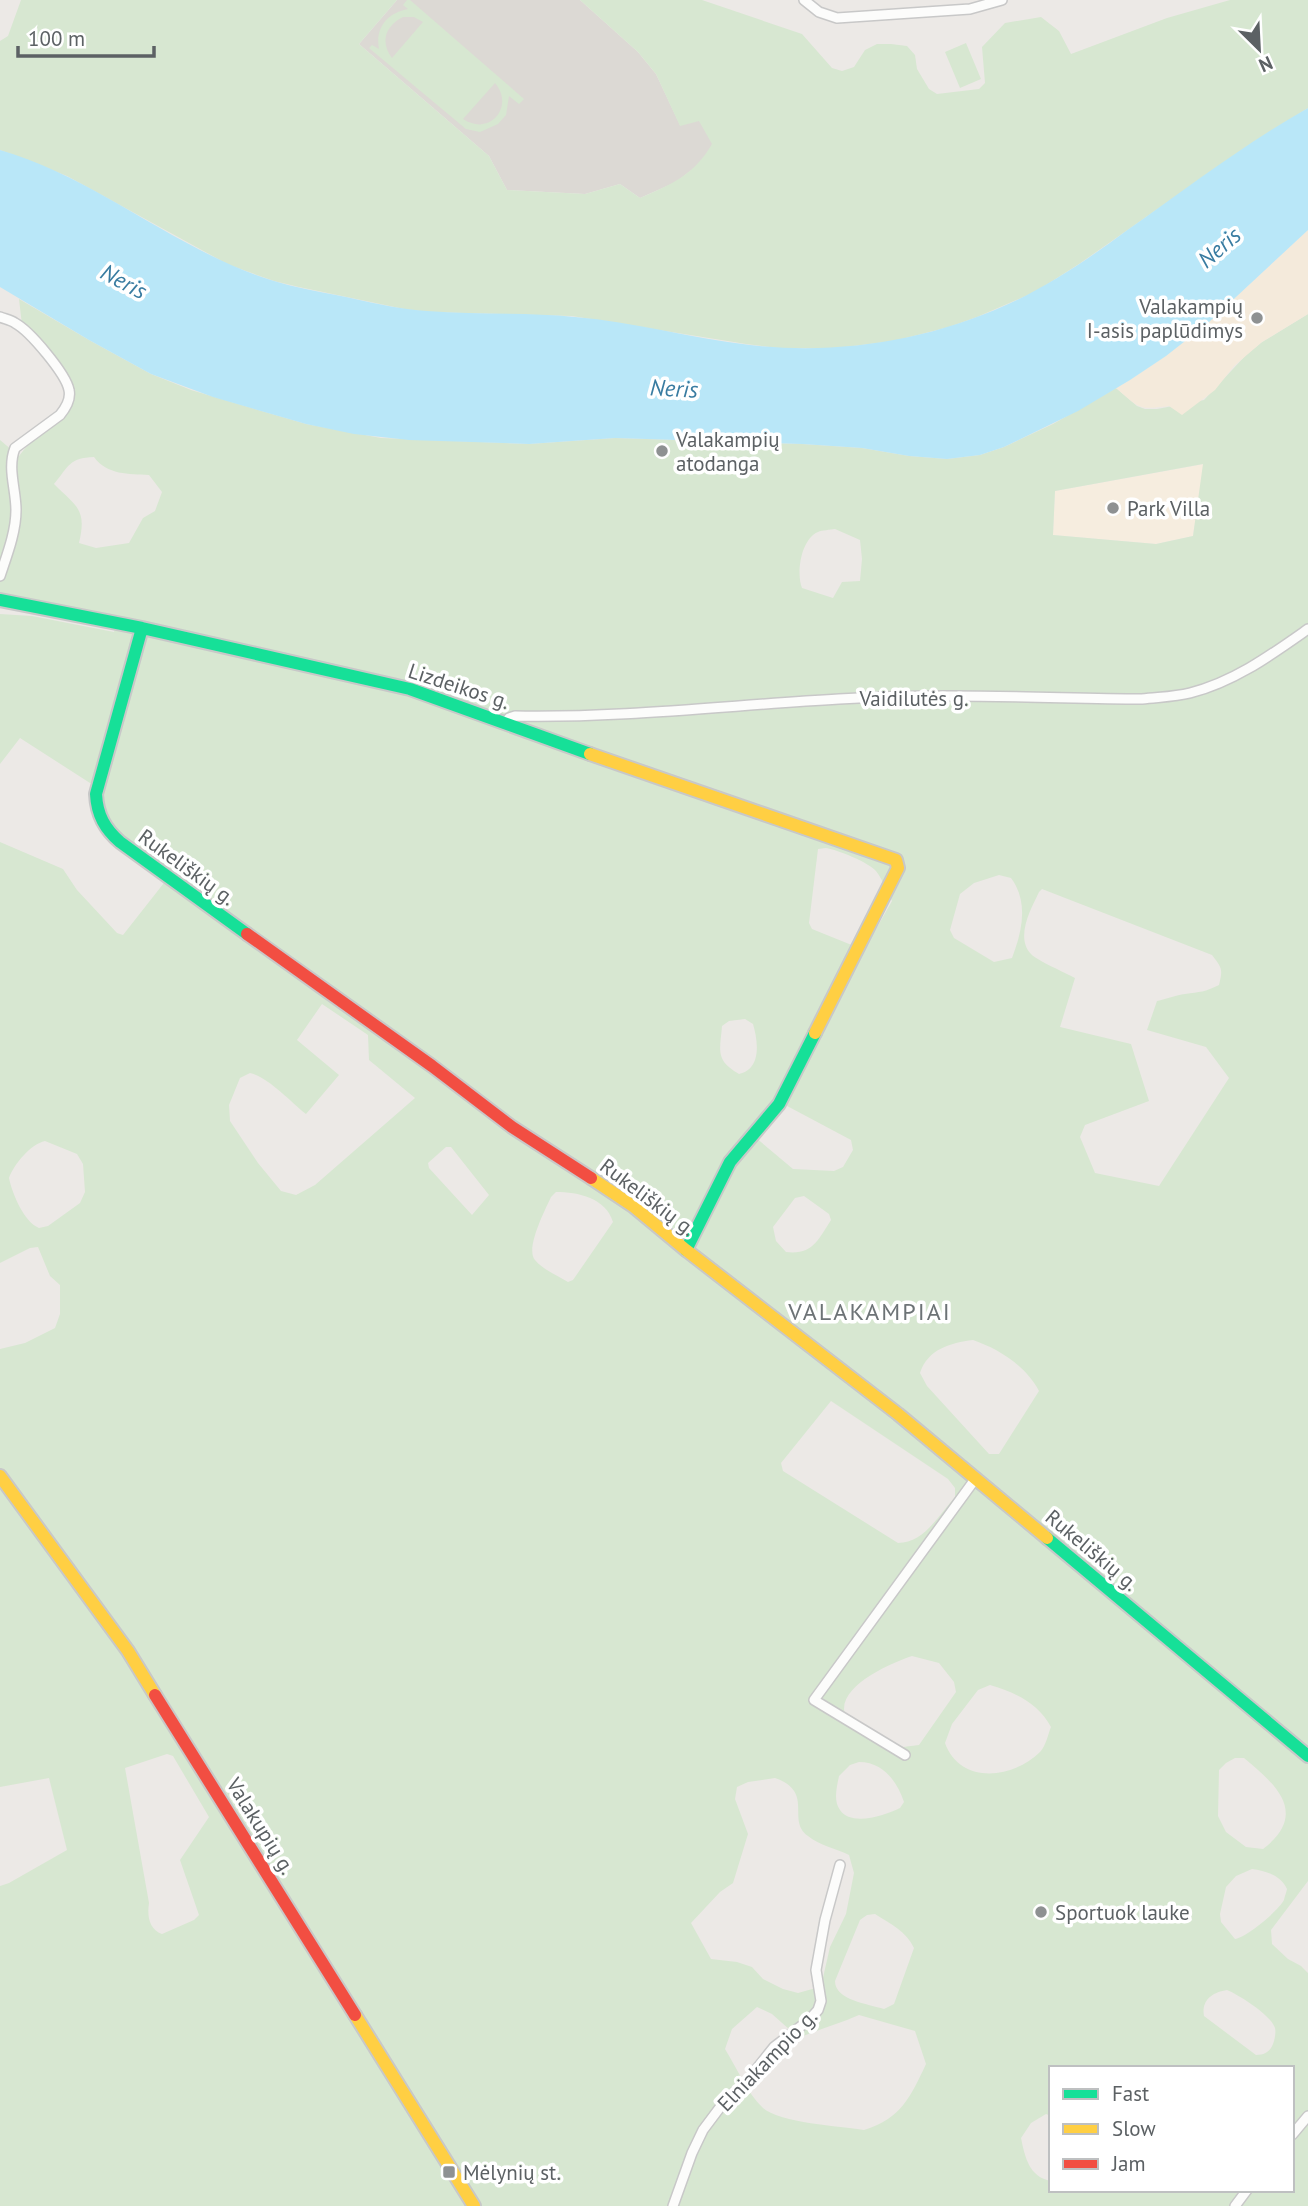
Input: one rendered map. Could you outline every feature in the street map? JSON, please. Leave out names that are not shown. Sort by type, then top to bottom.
[{"type":"street","points":[[804,0],[828,17],[837,18],[970,9],[1002,0]]},
{"type":"street","points":[[0,317],[17,324],[40,348],[61,371],[70,392],[66,408],[60,415],[15,448],[11,465],[16,512],[0,576]]},
{"type":"street","name":"Lizdeikos g.","points":[[0,600],[142,628],[410,689],[896,860],[898,869],[779,1104],[730,1162],[686,1250]]},
{"type":"street","name":"Rukeliškių g.","points":[[142,628],[96,794],[98,811],[106,830],[512,1127],[633,1206],[898,1414],[1308,1756]]},
{"type":"street","name":"Vaidilutės g.","points":[[506,722],[515,716],[618,713],[839,699],[1142,699],[1191,693],[1238,674],[1308,629]]},
{"type":"street","name":"Valakupių g.","points":[[0,1476],[128,1651],[474,2206]]},
{"type":"street","points":[[905,1755],[814,1700],[976,1478]]},
{"type":"street","name":"Elniakampio g.","points":[[673,2206],[703,2130],[723,2102],[747,2081],[774,2047],[818,2010],[821,2001],[816,1970],[825,1920],[840,1865]]},
{"type":"street","points":[[1294,2133],[1308,2116]]},
{"type":"shaded area","points":[[397,0],[580,0],[638,52],[656,74],[680,125],[699,120],[713,144],[702,162],[676,182],[640,198],[620,184],[585,194],[507,190],[489,156],[359,44]]},
{"type":"shaded area","points":[[1204,464],[1193,536],[1156,544],[1053,535],[1055,491]]},
{"type":"green space","points":[[21,0],[397,0],[359,44],[489,156],[507,190],[585,194],[620,184],[640,198],[690,171],[712,144],[699,121],[680,126],[656,74],[638,52],[580,0],[702,0],[802,34],[832,68],[842,71],[854,67],[865,50],[877,44],[907,46],[915,55],[917,69],[929,89],[937,94],[979,89],[985,83],[982,47],[1005,23],[1041,17],[1059,31],[1071,54],[1167,18],[1230,0],[1308,0],[1308,108],[1249,145],[1035,292],[949,327],[894,341],[837,348],[777,348],[572,316],[404,309],[274,281],[229,265],[67,176],[0,150],[0,41],[8,36]]},
{"type":"green space","points":[[410,0],[524,99],[519,104],[509,96],[506,115],[498,124],[480,132],[466,129],[369,48],[372,45],[379,49],[381,28],[394,14],[408,9],[403,5]],"holes":[[[403,17],[414,17],[423,22],[392,58],[386,46],[386,35],[392,25]],[[495,83],[502,101],[497,116],[482,124],[473,124],[463,119]]]},
{"type":"green space","points":[[966,43],[981,79],[960,88],[945,52]]},
{"type":"green space","points":[[19,299],[151,374],[191,390],[306,424],[381,438],[529,444],[615,438],[802,444],[862,448],[947,459],[980,455],[1004,447],[1053,424],[1116,388],[1137,406],[1145,409],[1204,400],[1246,355],[1308,314],[1308,1881],[1271,1930],[1272,1944],[1308,1973],[1308,2206],[0,2206],[0,1886],[67,1850],[49,1778],[0,1787],[0,1349],[25,1343],[55,1328],[60,1314],[60,1285],[50,1276],[38,1247],[30,1248],[0,1263],[0,842],[63,869],[77,890],[117,933],[123,935],[171,874],[109,827],[102,803],[104,783],[90,783],[20,738],[0,764],[0,614],[32,616],[114,632],[117,620],[0,594],[0,440],[19,456],[62,418],[72,400],[72,387],[22,325]],"holes":[[[94,457],[112,470],[149,475],[162,492],[155,511],[143,518],[129,543],[96,548],[79,543],[81,515],[54,484],[67,468],[79,459]],[[1203,464],[1193,536],[1156,544],[1053,535],[1055,491]],[[835,529],[860,540],[862,559],[860,581],[842,582],[833,598],[802,588],[800,566],[804,549],[812,536]],[[818,849],[838,851],[860,860],[876,871],[892,901],[864,950],[812,929],[809,923]],[[999,875],[1011,878],[1017,887],[1022,907],[1019,938],[1012,958],[994,962],[954,938],[950,930],[960,894],[974,883]],[[1042,889],[1212,955],[1220,966],[1219,985],[1157,1001],[1147,1030],[1206,1047],[1229,1078],[1159,1186],[1095,1173],[1080,1137],[1085,1125],[1149,1101],[1131,1044],[1060,1027],[1075,978],[1034,957],[1026,947],[1024,931]],[[322,1004],[368,1035],[369,1060],[415,1098],[315,1185],[296,1195],[281,1191],[258,1163],[230,1121],[229,1105],[240,1078],[250,1073],[271,1084],[306,1114],[339,1075],[297,1040]],[[745,1019],[753,1024],[756,1054],[752,1066],[746,1071],[739,1074],[723,1059],[720,1048],[722,1026],[729,1021]],[[774,1099],[851,1140],[853,1150],[843,1167],[834,1171],[793,1169],[749,1132],[749,1127]],[[45,1141],[77,1154],[83,1164],[85,1192],[80,1203],[48,1226],[39,1228],[28,1220],[9,1178],[24,1155]],[[446,1147],[451,1147],[489,1195],[472,1215],[429,1168],[428,1163]],[[556,1192],[590,1198],[604,1207],[613,1222],[573,1280],[568,1282],[542,1266],[533,1255],[534,1239],[551,1197]],[[804,1196],[829,1214],[831,1220],[818,1240],[809,1248],[786,1252],[776,1241],[773,1227],[795,1198]],[[973,1340],[992,1348],[1019,1366],[1039,1391],[999,1454],[989,1454],[927,1386],[920,1373],[928,1358],[956,1343]],[[831,1401],[948,1479],[955,1488],[955,1497],[923,1533],[907,1542],[898,1543],[783,1471],[781,1463]],[[912,1656],[939,1663],[954,1682],[956,1692],[919,1745],[903,1747],[847,1719],[844,1708],[847,1697],[865,1679]],[[990,1685],[1008,1691],[1033,1705],[1051,1727],[1040,1752],[1029,1761],[1016,1768],[988,1773],[962,1766],[952,1757],[945,1743],[952,1724],[978,1690]],[[167,1754],[173,1756],[209,1817],[180,1860],[199,1915],[194,1920],[162,1934],[150,1922],[125,1768]],[[1235,1758],[1244,1758],[1268,1779],[1277,1790],[1286,1812],[1284,1824],[1263,1849],[1246,1847],[1226,1832],[1218,1816],[1219,1770]],[[859,1762],[875,1765],[893,1780],[904,1802],[900,1808],[886,1814],[852,1818],[845,1815],[838,1806],[836,1798],[839,1776],[850,1765]],[[775,1778],[794,1791],[799,1822],[808,1836],[849,1855],[854,1873],[846,1914],[830,1947],[822,1982],[816,1988],[798,1993],[783,1989],[763,1979],[752,1967],[711,1959],[691,1923],[720,1892],[733,1883],[748,1834],[735,1799],[737,1787],[748,1782]],[[1252,1869],[1273,1874],[1287,1889],[1284,1900],[1275,1910],[1254,1929],[1235,1939],[1221,1922],[1220,1914],[1226,1887],[1236,1876]],[[875,1914],[902,1932],[914,1948],[894,2004],[884,2009],[846,1997],[840,1993],[835,1981],[860,1920],[867,1915]],[[1227,1990],[1246,2001],[1272,2023],[1275,2034],[1270,2049],[1264,2054],[1256,2055],[1204,2016],[1206,2001]],[[757,2007],[772,2014],[799,2038],[859,2015],[915,2031],[926,2064],[910,2096],[896,2113],[864,2130],[811,2123],[771,2113],[752,2095],[725,2049],[732,2029]]]},
{"type":"sand","name":"Valakampių I-asis paplūdimys","points":[[1308,230],[1308,314],[1262,342],[1234,366],[1215,390],[1182,415],[1169,406],[1140,406],[1116,388],[1193,334]]},
{"type":"water","name":"Neris","points":[[1308,108],[1308,230],[1208,323],[1166,356],[1078,411],[1004,447],[980,455],[947,459],[862,448],[802,444],[615,438],[529,444],[409,440],[354,434],[306,424],[213,397],[151,374],[0,287],[0,150],[36,162],[70,178],[170,234],[238,268],[305,289],[415,310],[575,317],[750,345],[815,348],[881,342],[944,328],[1006,305],[1038,289],[1097,252],[1238,152]]},
{"type":"traffic: fast","points":[[0,600],[142,628],[410,689],[590,754]]},
{"type":"traffic: fast","points":[[142,628],[96,794],[100,815],[106,827],[120,842],[247,934]]},
{"type":"traffic: fast","points":[[686,1250],[730,1162],[779,1104],[815,1033]]},
{"type":"traffic: fast","points":[[1047,1538],[1308,1756]]},
{"type":"traffic: slow","points":[[590,754],[896,860],[898,868],[815,1033]]},
{"type":"traffic: slow","points":[[591,1178],[633,1206],[898,1414],[1047,1538]]},
{"type":"traffic: slow","points":[[0,1476],[128,1651],[155,1695]]},
{"type":"traffic: slow","points":[[355,2015],[474,2206]]},
{"type":"traffic: jam","points":[[247,934],[432,1066],[512,1127],[591,1178]]},
{"type":"traffic: jam","points":[[155,1695],[355,2015]]},
{"type":"place","name":"Valakampių I-asis paplūdimys","points":[[1257,318]]},
{"type":"place","name":"Valakampių atodanga","points":[[662,451]]},
{"type":"place","name":"Park Villa","points":[[1113,508]]},
{"type":"place","name":"Sportuok lauke","points":[[1041,1912]]},
{"type":"place","name":"Mėlynių st.","points":[[449,2172]]},
{"type":"district","name":"VALAKAMPIAI","points":[[870,1311]]}]
